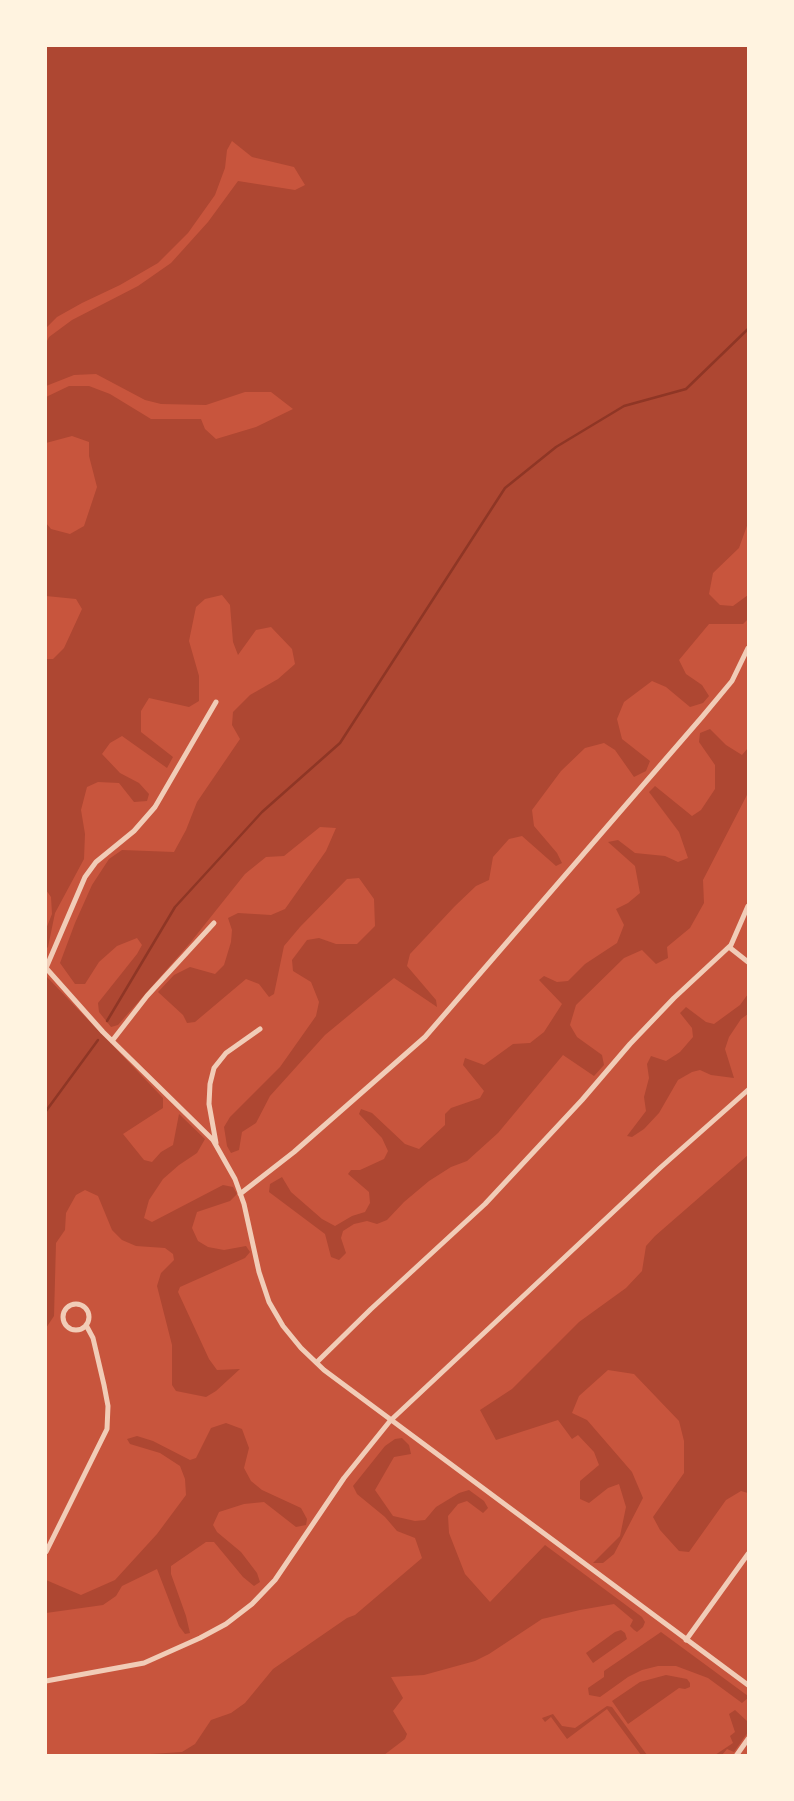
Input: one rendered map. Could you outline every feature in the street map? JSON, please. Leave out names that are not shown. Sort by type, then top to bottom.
[{"type":"street","points":[[240,1194],[314,1135],[425,1037],[732,681],[748,648]]},
{"type":"street","points":[[216,702],[155,807],[134,831],[96,862],[85,877],[46,968],[112,1041],[194,1119],[216,1146],[240,1194],[269,1302],[283,1326],[317,1363],[748,1685]]},
{"type":"street","points":[[317,1363],[371,1309],[485,1204],[630,1044],[729,947],[748,906]]},
{"type":"street","points":[[112,1041],[147,996],[214,923]]},
{"type":"street","points":[[729,947],[748,962]]},
{"type":"street","points":[[216,1146],[209,1104],[214,1068],[226,1053],[260,1029]]},
{"type":"street","points":[[46,1681],[144,1663],[200,1638],[252,1604],[275,1580],[344,1478],[392,1419],[660,1168],[748,1090]]},
{"type":"street","points":[[46,1552],[107,1429],[108,1406],[93,1338],[86,1325],[88,1314],[84,1307],[75,1304],[64,1312],[68,1327],[76,1330],[86,1325]]},
{"type":"street","points":[[686,1640],[748,1554]]},
{"type":"street","points":[[736,1755],[748,1739]]},
{"type":"shaded area","points":[[46,46],[748,46],[748,523],[739,548],[713,573],[709,594],[720,605],[733,606],[748,595],[748,619],[743,624],[709,624],[679,660],[686,674],[702,685],[709,696],[703,703],[690,707],[666,687],[652,681],[624,702],[617,719],[622,739],[650,761],[646,771],[634,777],[615,750],[604,743],[585,748],[561,771],[532,810],[534,826],[562,863],[556,866],[522,836],[509,839],[493,857],[489,880],[476,886],[410,954],[407,966],[436,1000],[437,1007],[394,978],[325,1035],[270,1096],[256,1123],[242,1132],[239,1150],[231,1153],[224,1127],[230,1117],[280,1067],[316,1016],[319,1002],[311,982],[293,971],[292,960],[307,940],[319,938],[336,944],[357,944],[375,926],[374,899],[359,878],[347,879],[284,946],[274,994],[269,997],[259,984],[246,979],[195,1022],[187,1023],[183,1015],[158,992],[174,975],[190,967],[215,974],[224,965],[231,942],[232,930],[228,918],[238,913],[271,915],[285,909],[326,851],[336,828],[320,827],[284,856],[266,857],[245,874],[190,943],[118,1025],[111,1027],[99,1012],[98,1003],[137,954],[142,945],[137,938],[117,946],[99,962],[85,984],[75,984],[60,963],[92,885],[109,859],[122,850],[174,852],[197,802],[240,739],[232,725],[233,712],[250,695],[278,679],[295,664],[292,649],[271,627],[256,630],[238,655],[233,642],[230,605],[222,595],[205,599],[196,607],[189,641],[199,676],[199,701],[189,707],[149,698],[141,711],[141,732],[173,757],[167,768],[122,736],[110,743],[102,754],[120,773],[139,783],[149,794],[147,801],[134,802],[119,783],[98,782],[87,787],[81,810],[85,834],[84,859],[55,913],[46,949],[46,929],[52,914],[51,897],[46,890],[46,659],[53,659],[64,648],[82,609],[76,599],[46,596],[46,523],[51,529],[70,534],[84,526],[97,487],[89,456],[89,442],[72,436],[46,443],[46,397],[69,386],[89,386],[110,394],[151,419],[201,419],[205,429],[216,439],[256,427],[293,409],[271,392],[245,392],[206,405],[161,404],[145,400],[96,374],[74,375],[46,386],[46,343],[49,337],[72,320],[138,286],[171,263],[208,222],[238,181],[295,190],[305,185],[294,167],[252,157],[232,141],[215,195],[188,233],[158,263],[57,317],[46,328]]},
{"type":"shaded area","points":[[710,729],[726,745],[742,755],[748,748],[748,793],[703,880],[704,903],[690,928],[667,947],[668,958],[656,964],[642,950],[624,958],[576,1005],[570,1025],[577,1037],[602,1055],[604,1065],[594,1076],[563,1055],[498,1133],[467,1161],[451,1167],[429,1181],[387,1220],[377,1224],[367,1221],[354,1224],[343,1231],[341,1238],[346,1253],[339,1260],[331,1257],[325,1234],[269,1192],[270,1184],[282,1177],[291,1192],[322,1219],[335,1226],[365,1212],[370,1203],[369,1192],[348,1174],[351,1170],[360,1170],[384,1159],[388,1151],[382,1138],[359,1114],[361,1109],[372,1113],[405,1144],[419,1149],[445,1125],[445,1114],[451,1108],[480,1098],[484,1091],[463,1065],[465,1058],[484,1065],[513,1044],[530,1043],[544,1032],[562,1004],[539,980],[544,976],[557,982],[568,981],[585,964],[617,943],[624,925],[616,909],[640,893],[635,866],[608,842],[618,840],[635,853],[665,856],[678,862],[688,858],[679,832],[649,792],[655,786],[692,816],[701,810],[715,789],[715,765],[699,742],[700,733]]},
{"type":"shaded area","points":[[47,977],[163,1098],[163,1108],[123,1134],[144,1160],[152,1162],[161,1152],[173,1145],[179,1114],[205,1139],[197,1153],[163,1179],[149,1200],[144,1218],[152,1222],[223,1185],[233,1187],[237,1194],[230,1201],[197,1212],[192,1228],[198,1241],[208,1247],[224,1250],[246,1246],[250,1252],[245,1258],[180,1287],[178,1292],[209,1359],[217,1370],[240,1369],[206,1397],[176,1391],[172,1385],[172,1345],[157,1286],[161,1273],[174,1260],[173,1254],[165,1248],[136,1246],[122,1240],[112,1230],[98,1196],[85,1190],[76,1195],[66,1213],[65,1230],[56,1243],[54,1316],[46,1328]]},
{"type":"shaded area","points":[[748,994],[748,1014],[741,1019],[729,1037],[725,1049],[734,1078],[711,1075],[700,1070],[692,1072],[678,1080],[659,1113],[644,1129],[632,1137],[627,1136],[646,1111],[644,1097],[649,1078],[647,1064],[651,1056],[666,1061],[680,1052],[693,1037],[692,1028],[680,1013],[686,1007],[706,1022],[714,1024],[740,1005]]},
{"type":"shaded area","points":[[748,1155],[748,1493],[741,1491],[726,1500],[689,1552],[679,1551],[660,1530],[653,1517],[684,1473],[684,1441],[679,1421],[634,1374],[608,1370],[579,1396],[572,1413],[587,1420],[632,1472],[643,1498],[614,1554],[603,1563],[593,1563],[620,1536],[626,1507],[619,1484],[608,1488],[589,1503],[580,1499],[580,1481],[599,1465],[594,1452],[578,1435],[572,1439],[558,1420],[496,1440],[480,1410],[512,1389],[579,1322],[626,1288],[642,1271],[646,1246],[655,1236]]},
{"type":"shaded area","points":[[226,1423],[242,1429],[249,1448],[244,1468],[251,1481],[262,1490],[301,1508],[307,1519],[306,1525],[296,1527],[264,1502],[244,1504],[219,1512],[213,1525],[217,1532],[241,1552],[257,1573],[260,1582],[254,1586],[214,1542],[206,1542],[171,1566],[171,1574],[190,1633],[185,1634],[179,1626],[157,1569],[122,1586],[116,1596],[103,1605],[46,1613],[46,1580],[81,1595],[115,1580],[157,1534],[186,1495],[185,1479],[180,1466],[160,1453],[130,1444],[127,1439],[137,1436],[153,1441],[190,1460],[196,1458],[211,1428]]},
{"type":"shaded area","points":[[402,1438],[409,1445],[411,1454],[394,1457],[375,1490],[393,1516],[415,1521],[425,1520],[436,1507],[469,1490],[484,1501],[488,1508],[483,1513],[467,1501],[458,1504],[448,1516],[449,1533],[465,1574],[490,1602],[545,1545],[642,1617],[645,1622],[643,1627],[637,1632],[634,1630],[630,1626],[633,1620],[614,1604],[580,1610],[542,1619],[475,1661],[424,1675],[391,1677],[403,1698],[393,1711],[407,1734],[405,1739],[384,1755],[135,1755],[182,1752],[195,1744],[211,1720],[231,1713],[245,1703],[273,1669],[355,1615],[422,1558],[415,1538],[397,1531],[385,1517],[357,1494],[353,1486],[385,1446]]},
{"type":"shaded area","points":[[621,1630],[627,1639],[593,1663],[586,1653]]},
{"type":"shaded area","points":[[661,1632],[748,1698],[742,1703],[708,1678],[676,1666],[658,1666],[642,1670],[600,1697],[589,1695],[588,1688],[604,1677],[604,1671]]},
{"type":"shaded area","points":[[666,1675],[687,1679],[690,1687],[679,1688],[628,1724],[612,1701],[640,1682]]},
{"type":"shaded area","points":[[607,1706],[612,1707],[647,1755],[641,1755],[607,1709],[567,1739],[551,1717],[545,1722],[542,1718],[553,1714],[562,1726],[575,1728]]},
{"type":"shaded area","points":[[735,1710],[747,1721],[748,1732],[734,1752],[727,1749],[722,1755],[715,1755],[733,1743],[730,1736],[735,1732],[729,1714]]},
{"type":"waterway","points":[[107,1021],[175,907],[262,812],[340,743],[505,488],[556,447],[624,406],[686,389],[748,329]]},
{"type":"waterway","points":[[46,1111],[98,1040]]}]
